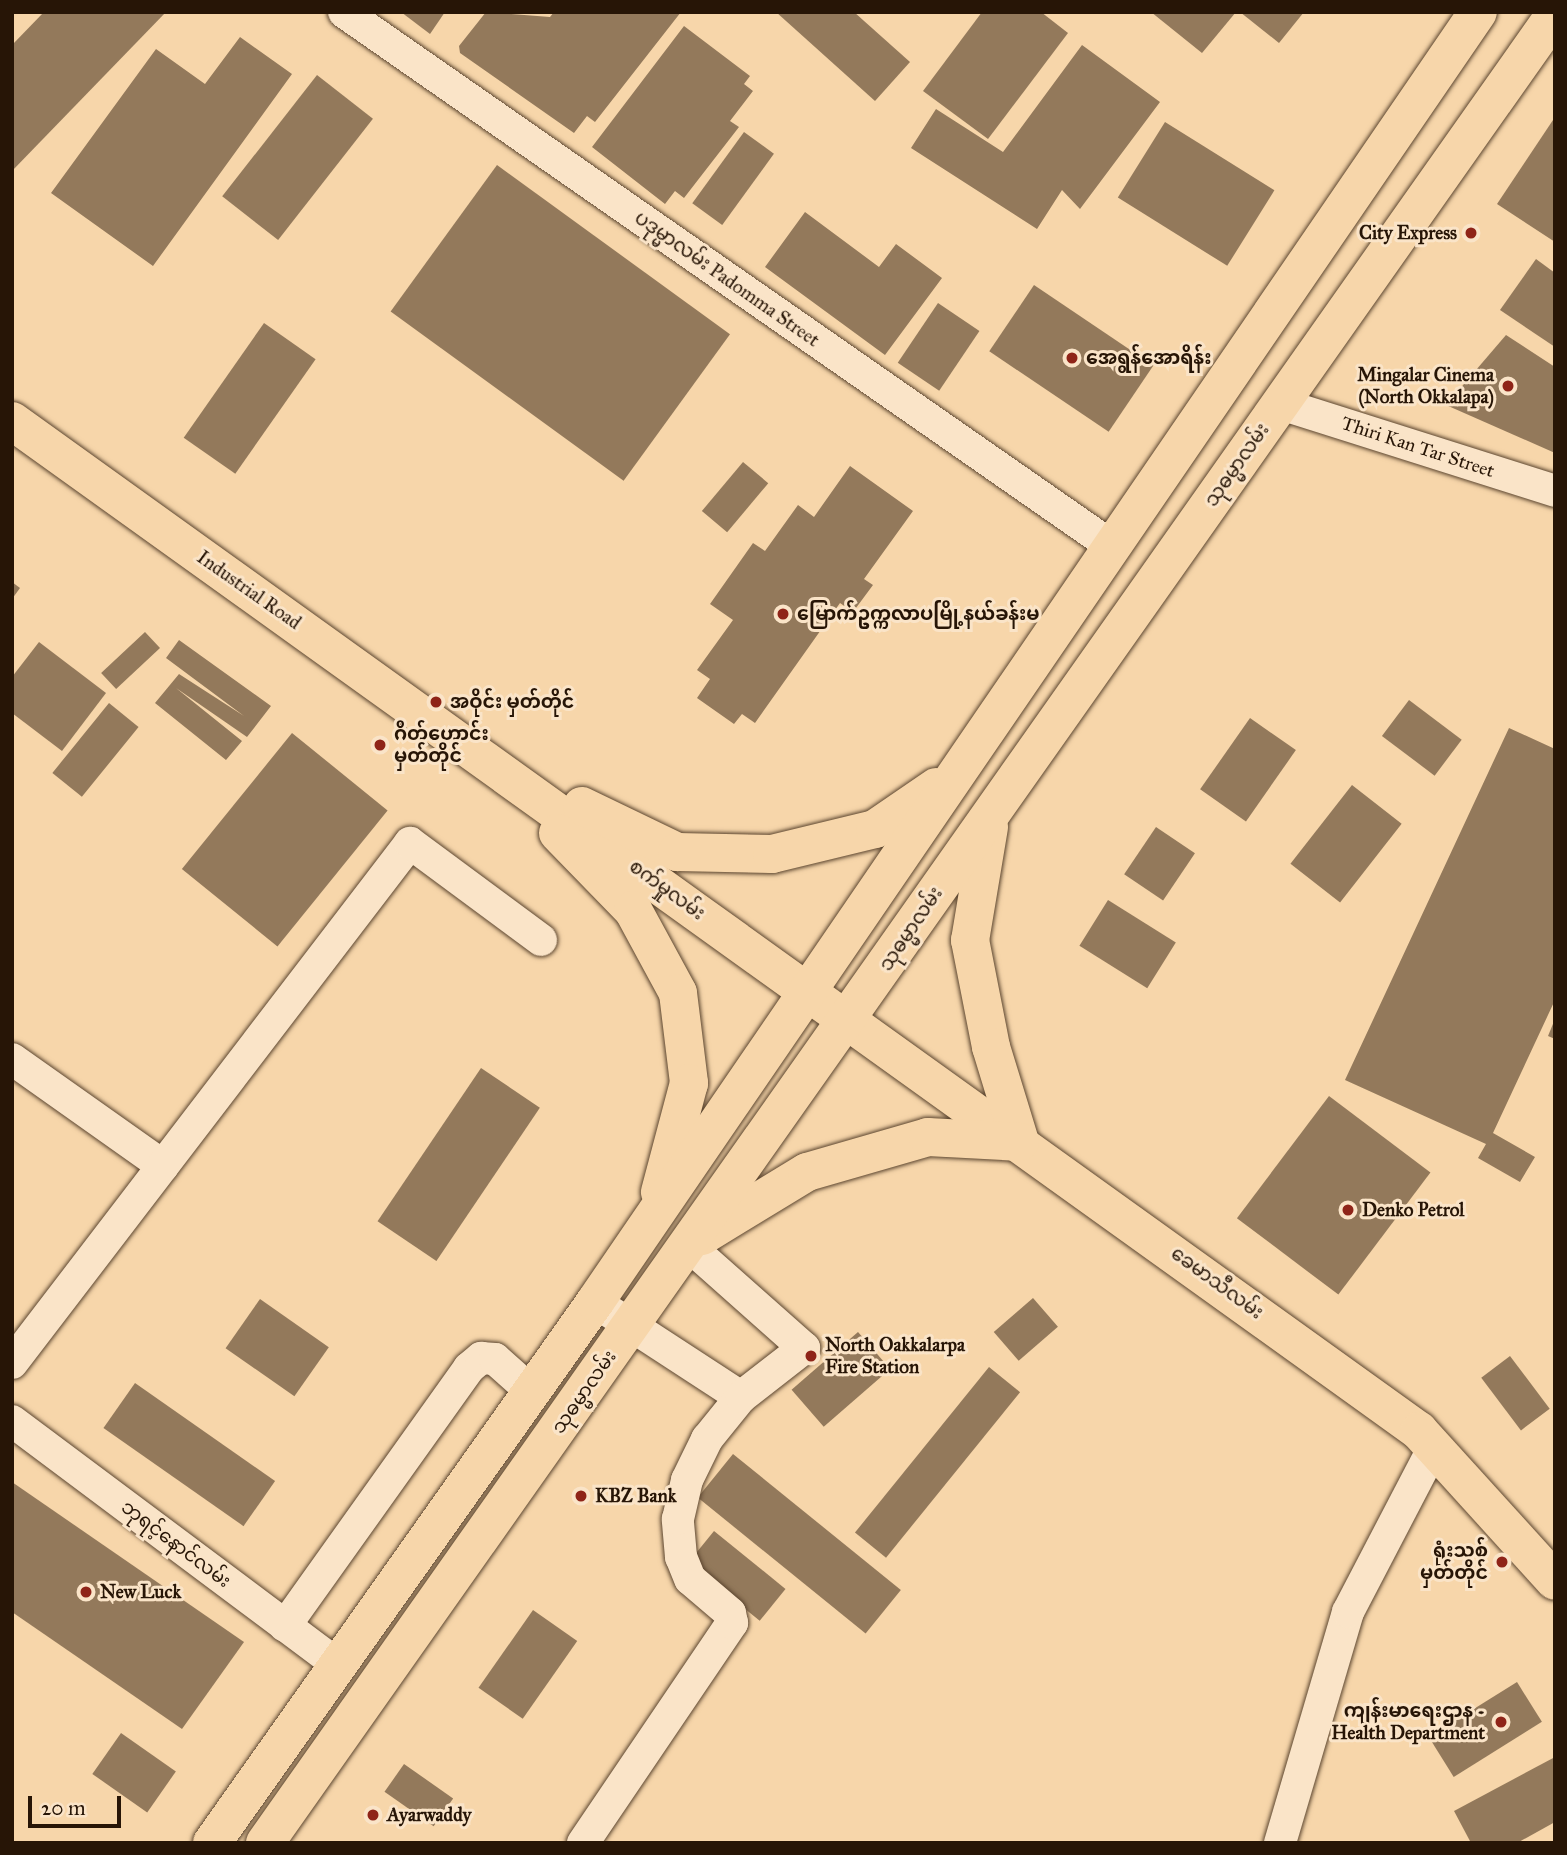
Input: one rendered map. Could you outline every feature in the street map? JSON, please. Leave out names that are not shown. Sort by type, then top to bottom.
[{"type":"main road","points":[[212,1843],[339,1667],[809,993],[1110,545],[1478,12]]},
{"type":"main road","name":"သုဓမ္မာလမ်း","points":[[265,1843],[849,1020],[995,806],[1555,14]]},
{"type":"main road","name":"Industrial Road","points":[[12,421],[486,758]]},
{"type":"main road","points":[[486,758],[677,852],[772,855],[875,829],[953,776]]},
{"type":"main road","points":[[486,758],[633,910],[678,993],[689,1083],[654,1216]]},
{"type":"main road","name":"စက်မှုလမ်း","points":[[486,758],[849,1020]]},
{"type":"main road","points":[[688,1245],[807,1172],[928,1137],[1020,1142],[991,1047],[970,940],[995,806]]},
{"type":"main road","name":"ခေမာသီလမ်း","points":[[849,1020],[1020,1142],[1434,1447],[1555,1581]]},
{"type":"street","name":"ပဒုမ္မာလမ်း Padomma Street","points":[[344,12],[1110,545]]},
{"type":"street","name":"Thiri Kan Tar Street","points":[[1287,396],[1555,491]]},
{"type":"street","points":[[12,1363],[410,843],[541,940]]},
{"type":"street","points":[[12,1059],[163,1166]]},
{"type":"street","points":[[583,1843],[732,1623],[730,1613],[690,1579],[677,1519],[707,1439],[741,1397],[804,1348],[688,1245]]},
{"type":"street","points":[[595,1302],[741,1397]]},
{"type":"street","points":[[285,1626],[469,1368],[481,1358],[495,1359],[532,1392]]},
{"type":"street","name":"ဘုရင့်နောင်လမ်း","points":[[12,1421],[339,1667]]},
{"type":"street","points":[[1280,1843],[1348,1612],[1434,1447]]},
{"type":"building","points":[[44,12],[166,12],[12,171],[12,45]]},
{"type":"building","points":[[401,12],[445,12],[430,34]]},
{"type":"building","points":[[486,12],[550,17],[554,12],[681,12],[595,122],[587,116],[574,133],[460,53],[459,46]]},
{"type":"building","points":[[776,12],[854,12],[910,62],[875,101]]},
{"type":"building","points":[[982,12],[1041,12],[1068,33],[988,139],[923,91]]},
{"type":"building","points":[[1151,12],[1236,12],[1202,53]]},
{"type":"building","points":[[1240,12],[1304,12],[1279,43]]},
{"type":"building","points":[[684,26],[750,76],[744,84],[753,91],[730,121],[739,127],[684,198],[675,191],[665,204],[592,147]]},
{"type":"building","points":[[240,37],[292,74],[153,266],[51,193],[156,49],[205,84]]},
{"type":"building","points":[[1082,45],[1160,102],[1080,209],[1062,190],[1037,229],[911,148],[936,109],[1003,152]]},
{"type":"building","points":[[317,75],[373,119],[278,240],[222,196]]},
{"type":"building","points":[[1555,117],[1555,242],[1497,204]]},
{"type":"building","points":[[1165,122],[1274,190],[1227,266],[1118,197]]},
{"type":"building","points":[[744,132],[774,154],[722,225],[692,203]]},
{"type":"building","points":[[497,165],[730,334],[624,481],[391,311]]},
{"type":"building","points":[[805,212],[879,267],[896,244],[942,278],[885,355],[765,267]]},
{"type":"building","points":[[1536,259],[1555,273],[1555,347],[1500,310]]},
{"type":"building","name":"အေရွန်အောရိန်း","points":[[1034,285],[1153,366],[1109,432],[989,351]]},
{"type":"building","points":[[938,303],[979,331],[939,391],[898,363]]},
{"type":"building","points":[[264,323],[316,359],[235,474],[184,438]]},
{"type":"building","name":"Mingalar Cinema (North Okkalapa)","points":[[1506,335],[1555,367],[1555,453],[1446,405]]},
{"type":"building","points":[[743,462],[768,483],[727,532],[702,511]]},
{"type":"building","points":[[850,466],[913,511],[864,579],[873,585],[853,612],[840,603],[755,723],[742,714],[734,724],[697,698],[710,679],[697,670],[733,620],[710,604],[753,543],[765,551],[798,505],[814,517]]},
{"type":"building","points":[[12,582],[20,588],[12,599]]},
{"type":"building","points":[[145,632],[160,648],[116,689],[101,673]]},
{"type":"building","points":[[179,640],[271,706],[247,737],[176,688],[242,741],[226,760],[155,703],[179,674],[244,716],[166,658]]},
{"type":"building","points":[[39,642],[106,693],[62,751],[12,713],[12,677]]},
{"type":"building","points":[[1409,700],[1462,740],[1435,776],[1382,736]]},
{"type":"building","points":[[109,703],[139,727],[82,797],[52,773]]},
{"type":"building","points":[[1250,718],[1296,750],[1246,821],[1200,789]]},
{"type":"building","points":[[1509,728],[1555,749],[1555,1000],[1493,1133],[1535,1157],[1520,1182],[1478,1158],[1486,1144],[1345,1080]]},
{"type":"building","points":[[292,733],[388,810],[277,946],[182,869]]},
{"type":"building","points":[[1352,785],[1402,824],[1340,903],[1290,864]]},
{"type":"building","points":[[1156,827],[1195,853],[1163,901],[1124,874]]},
{"type":"building","points":[[1108,900],[1176,942],[1147,988],[1079,946]]},
{"type":"building","points":[[1555,1019],[1555,1039],[1548,1036]]},
{"type":"building","points":[[481,1068],[540,1108],[436,1261],[378,1221]]},
{"type":"building","points":[[1329,1096],[1430,1172],[1338,1295],[1237,1218]]},
{"type":"building","points":[[1033,1298],[1058,1327],[1019,1361],[994,1332]]},
{"type":"building","points":[[260,1299],[329,1347],[294,1396],[226,1348]]},
{"type":"building","points":[[858,1332],[890,1369],[824,1427],[792,1390]]},
{"type":"building","points":[[1510,1356],[1550,1409],[1521,1430],[1481,1378]]},
{"type":"building","points":[[989,1367],[1020,1392],[886,1558],[855,1533]]},
{"type":"building","points":[[135,1383],[275,1481],[244,1526],[103,1428]]},
{"type":"building","points":[[733,1454],[901,1590],[866,1633],[698,1498]]},
{"type":"building","points":[[12,1482],[244,1642],[182,1729],[12,1612]]},
{"type":"building","points":[[714,1531],[785,1589],[760,1621],[688,1563]]},
{"type":"building","points":[[533,1610],[577,1641],[523,1719],[479,1688]]},
{"type":"building","points":[[1517,1682],[1542,1722],[1454,1777],[1429,1737]]},
{"type":"building","points":[[121,1733],[176,1771],[147,1812],[92,1774]]},
{"type":"building","points":[[1555,1757],[1555,1822],[1517,1843],[1471,1843],[1454,1811]]},
{"type":"building","points":[[404,1764],[453,1798],[434,1826],[384,1792]]},
{"type":"place","name":"City Express","points":[[1471,233]]},
{"type":"place","name":"အေရွန်အောရိန်း","points":[[1072,358]]},
{"type":"place","name":"Mingalar Cinema (North Okkalapa)","points":[[1508,386]]},
{"type":"place","name":"မြောက်ဥက္ကလာပမြို့နယ်ခန်းမ","points":[[783,614]]},
{"type":"place","name":"အဝိုင်း မှတ်တိုင်","points":[[436,702]]},
{"type":"place","name":"ဂိတ်ဟောင်း မှတ်တိုင်","points":[[380,745]]},
{"type":"place","name":"Denko Petrol","points":[[1348,1210]]},
{"type":"place","name":"North Oakkalarpa Fire Station","points":[[811,1356]]},
{"type":"place","name":"KBZ Bank","points":[[581,1496]]},
{"type":"place","name":"ရုံးသစ် မှတ်တိုင်","points":[[1502,1562]]},
{"type":"place","name":"New Luck","points":[[86,1592]]},
{"type":"place","name":"ကျန်းမာရေးဌာန - Health Department","points":[[1501,1722]]},
{"type":"place","name":"Ayarwaddy","points":[[373,1815]]}]
